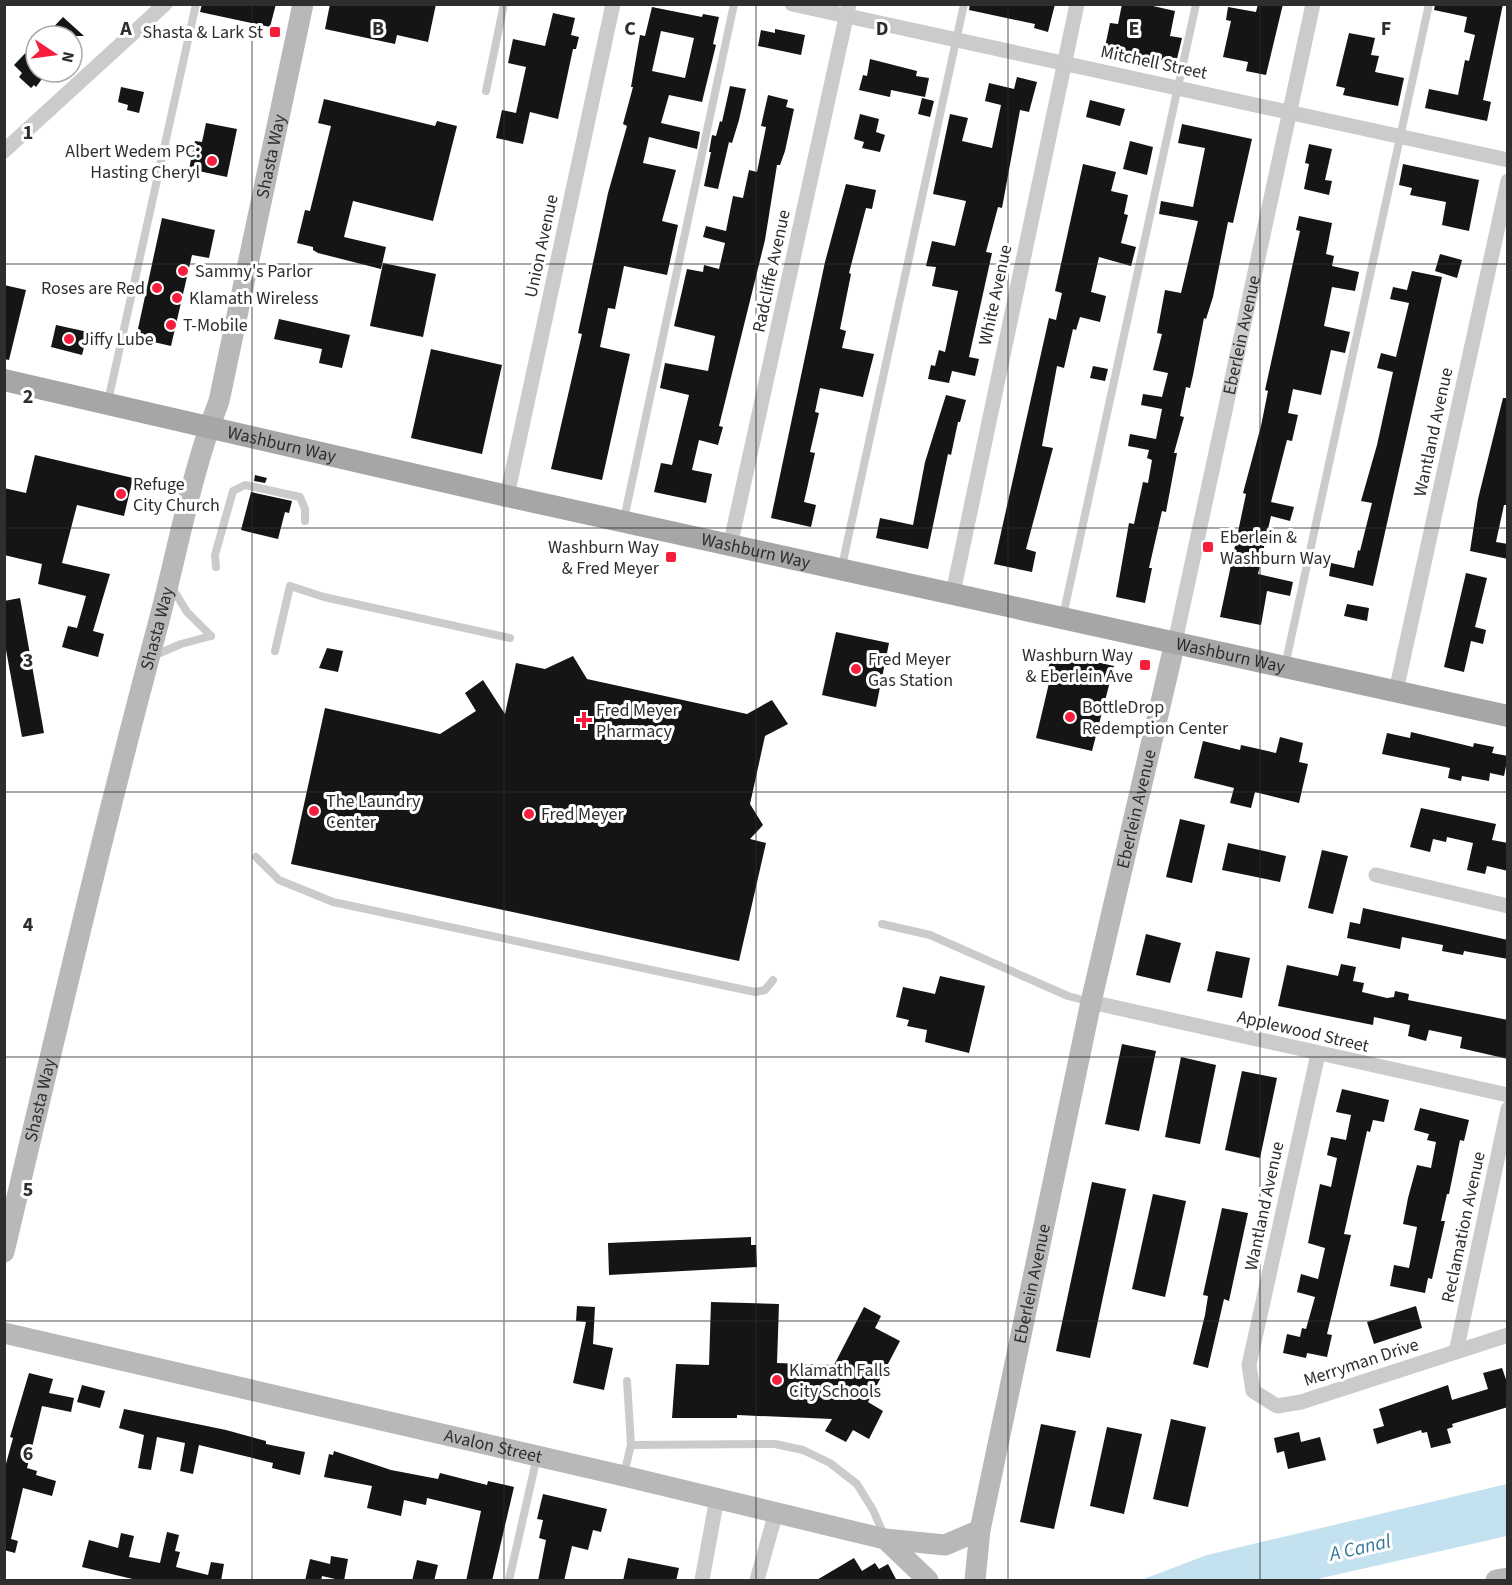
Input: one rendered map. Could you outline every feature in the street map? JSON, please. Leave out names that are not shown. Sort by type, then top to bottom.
[{"type":"main road","name":"Washburn Way","points":[[4,380],[730,546],[1507,714]]},
{"type":"street","points":[[4,151],[165,4]]},
{"type":"street","name":"Shasta Way","points":[[4,1252],[100,844],[169,584],[198,459],[219,401],[303,4]]},
{"type":"street","name":"Union Avenue","points":[[507,496],[613,4]]},
{"type":"street","name":"Mitchell Street","points":[[792,4],[848,11],[957,41],[1290,111],[1508,160]]},
{"type":"street","name":"White Avenue","points":[[953,593],[1077,4]]},
{"type":"street","name":"Eberlein Avenue","points":[[975,1581],[980,1530],[1091,1002],[1175,642],[1313,4]]},
{"type":"street","name":"Radcliffe Avenue","points":[[730,546],[848,11]]},
{"type":"street","name":"Wantland Avenue","points":[[1396,691],[1508,181]]},
{"type":"street","points":[[1376,875],[1508,906]]},
{"type":"street","name":"Applewood Street","points":[[1091,1002],[1508,1095]]},
{"type":"street","name":"Wantland Avenue","points":[[1249,1365],[1318,1054]]},
{"type":"street","name":"Reclamation Avenue","points":[[1456,1352],[1508,1109]]},
{"type":"street","name":"Avalon Street","points":[[4,1333],[624,1476],[885,1539],[945,1545],[980,1530]]},
{"type":"street","name":"Merryman Drive","points":[[1249,1365],[1253,1391],[1277,1406],[1301,1402],[1508,1335]]},
{"type":"street","points":[[702,1581],[717,1498]]},
{"type":"street","points":[[757,1581],[776,1512]]},
{"type":"street","points":[[885,1539],[928,1581]]},
{"type":"street","points":[[1496,1581],[1508,1578]]},
{"type":"lane","points":[[107,403],[196,4]]},
{"type":"lane","points":[[486,91],[504,4]]},
{"type":"lane","points":[[623,521],[734,4]]},
{"type":"lane","points":[[842,569],[964,4]]},
{"type":"lane","points":[[1063,617],[1196,4]]},
{"type":"lane","points":[[1285,667],[1429,4]]},
{"type":"lane","points":[[216,567],[215,555],[233,491],[245,485],[300,498],[305,509],[305,521]]},
{"type":"lane","points":[[149,658],[181,644],[211,636],[187,612],[169,584]]},
{"type":"lane","points":[[275,651],[290,586],[324,597],[510,638]]},
{"type":"lane","points":[[256,857],[279,880],[333,902],[755,992],[765,990],[772,980]]},
{"type":"lane","points":[[882,924],[930,935],[1068,996],[1091,1002]]},
{"type":"lane","points":[[624,1476],[631,1445],[627,1381]]},
{"type":"lane","points":[[631,1445],[775,1444],[803,1450],[830,1463],[857,1484],[873,1510],[885,1539]]},
{"type":"lane","points":[[509,1581],[537,1456]]},
{"type":"water","name":"A Canal","points":[[1507,1484],[1507,1536],[1313,1580],[1141,1580],[1207,1555]]},
{"type":"building","points":[[202,4],[276,4],[270,27],[200,12]]},
{"type":"building","points":[[330,4],[436,4],[428,42],[397,35],[395,44],[325,29]]},
{"type":"building","points":[[970,4],[1055,4],[1048,32],[1034,28],[1035,24],[969,10]]},
{"type":"building","points":[[1122,4],[1144,4],[1175,11],[1170,36],[1182,38],[1176,63],[1105,47],[1110,23],[1118,24]]},
{"type":"building","points":[[1258,4],[1283,4],[1266,75],[1246,71],[1248,62],[1223,57],[1231,21],[1226,20],[1228,7],[1256,12]]},
{"type":"building","points":[[1435,4],[1503,4],[1483,100],[1491,102],[1487,121],[1425,108],[1429,89],[1458,95],[1465,60],[1469,61],[1475,35],[1464,32],[1467,17],[1434,10]]},
{"type":"building","points":[[652,7],[702,17],[703,14],[719,17],[713,44],[716,45],[702,102],[669,95],[661,123],[700,132],[697,149],[649,137],[643,163],[676,170],[662,221],[678,225],[667,275],[624,266],[615,309],[608,308],[600,347],[630,354],[602,480],[551,469],[582,334],[578,333],[608,193],[627,126],[623,124],[633,87],[631,87],[640,35],[645,36]],"holes":[[[661,31],[694,38],[685,78],[652,71]]]},
{"type":"building","points":[[553,13],[575,18],[571,35],[579,37],[576,49],[573,49],[558,119],[530,112],[523,144],[496,138],[502,110],[516,113],[526,67],[508,63],[513,39],[545,46]]},
{"type":"building","points":[[63,17],[71,24],[56,24]]},
{"type":"building","points":[[775,29],[805,35],[801,55],[758,46],[761,30],[775,33]]},
{"type":"building","points":[[1349,33],[1375,38],[1371,55],[1379,56],[1375,72],[1404,78],[1398,106],[1343,95],[1345,88],[1336,86]]},
{"type":"building","points":[[24,55],[24,82],[19,77],[22,73],[14,65]]},
{"type":"building","points":[[870,59],[917,71],[916,76],[929,78],[925,97],[891,90],[890,97],[859,90],[863,75],[867,76]]},
{"type":"building","points":[[1017,77],[1037,82],[1029,112],[1020,110],[1002,208],[998,207],[986,252],[992,253],[969,357],[979,359],[975,376],[952,371],[949,383],[928,379],[931,365],[935,366],[939,350],[945,352],[958,291],[932,286],[936,267],[926,266],[932,241],[955,246],[966,201],[933,194],[950,114],[968,118],[962,141],[992,148],[1001,105],[985,101],[989,83],[1014,89]]},
{"type":"building","points":[[27,84],[38,84],[36,87],[34,85],[31,88]]},
{"type":"building","points":[[730,86],[746,89],[732,143],[729,142],[718,189],[704,186],[712,135],[716,136],[720,121],[722,122]]},
{"type":"building","points":[[121,87],[144,92],[139,113],[127,110],[128,105],[118,102]]},
{"type":"building","points":[[768,95],[788,100],[786,107],[794,109],[785,151],[780,165],[777,165],[765,240],[719,426],[723,427],[718,445],[699,440],[692,470],[712,474],[706,503],[654,492],[661,463],[672,465],[689,395],[660,388],[665,363],[708,371],[715,336],[674,326],[687,269],[703,272],[704,265],[719,269],[725,243],[703,237],[706,226],[726,231],[733,196],[743,198],[749,170],[757,172],[766,127],[761,126]]},
{"type":"building","points":[[922,98],[934,101],[930,117],[918,114]]},
{"type":"building","points":[[324,99],[435,126],[437,121],[457,126],[433,221],[353,201],[344,237],[386,247],[381,269],[318,253],[313,250],[313,247],[297,243],[305,210],[310,211],[331,126],[318,123]]},
{"type":"building","points":[[1090,100],[1125,109],[1120,126],[1086,117]]},
{"type":"building","points":[[860,114],[879,119],[876,132],[885,135],[880,152],[862,148],[864,142],[854,139]]},
{"type":"building","points":[[206,123],[237,129],[227,177],[189,169],[195,141],[202,142]]},
{"type":"building","points":[[1182,124],[1252,139],[1233,223],[1228,222],[1213,297],[1206,319],[1204,318],[1190,388],[1186,387],[1180,416],[1184,417],[1174,453],[1177,453],[1166,512],[1162,511],[1149,568],[1152,568],[1145,603],[1116,597],[1129,523],[1134,524],[1143,482],[1148,483],[1152,460],[1147,458],[1149,450],[1128,446],[1130,434],[1156,439],[1162,409],[1141,405],[1143,394],[1162,397],[1168,373],[1153,370],[1162,334],[1157,333],[1165,290],[1181,293],[1198,221],[1159,214],[1161,201],[1193,207],[1205,148],[1178,143]]},
{"type":"building","points":[[1130,141],[1153,147],[1147,175],[1123,169]]},
{"type":"building","points":[[1309,144],[1332,149],[1325,180],[1332,181],[1329,195],[1304,189],[1309,164],[1305,163]]},
{"type":"building","points":[[1083,164],[1116,172],[1111,191],[1128,195],[1124,214],[1128,215],[1121,243],[1136,247],[1131,266],[1099,257],[1091,292],[1106,296],[1100,322],[1080,317],[1076,330],[1073,329],[1064,368],[1057,366],[1042,446],[1053,448],[1026,549],[1036,552],[1032,572],[994,564],[1049,318],[1056,320],[1062,293],[1055,291]]},
{"type":"building","points":[[1403,164],[1479,180],[1469,231],[1442,225],[1446,202],[1410,195],[1412,188],[1399,185]]},
{"type":"building","points":[[846,184],[876,190],[872,209],[866,208],[849,273],[851,274],[840,329],[846,331],[842,348],[874,354],[863,397],[820,388],[815,412],[819,413],[810,452],[815,453],[804,502],[816,505],[811,527],[771,518],[825,262]]},
{"type":"building","points":[[1299,216],[1332,223],[1326,254],[1334,256],[1332,266],[1359,272],[1355,291],[1332,287],[1324,326],[1350,332],[1345,353],[1331,350],[1321,395],[1293,389],[1288,413],[1298,415],[1292,441],[1287,440],[1271,502],[1294,507],[1290,521],[1271,516],[1258,574],[1293,582],[1290,596],[1267,591],[1261,625],[1220,617],[1246,494],[1243,493],[1261,426],[1268,391],[1265,390],[1300,231],[1296,230]]},
{"type":"building","points":[[162,218],[215,230],[209,258],[192,255],[171,346],[136,338]]},
{"type":"building","points":[[1440,254],[1462,260],[1457,278],[1435,271]]},
{"type":"building","points":[[383,263],[436,274],[423,337],[370,326]]},
{"type":"building","points":[[1412,271],[1442,277],[1373,586],[1329,576],[1331,563],[1354,568],[1358,550],[1360,551],[1372,503],[1361,501],[1377,445],[1393,372],[1377,368],[1381,353],[1396,357],[1409,303],[1390,299],[1393,287],[1407,290]]},
{"type":"building","points":[[4,285],[26,290],[9,360],[4,359]]},
{"type":"building","points":[[279,319],[350,335],[342,368],[319,363],[322,349],[274,339]]},
{"type":"building","name":"Jiffy Lube","points":[[56,325],[88,332],[82,355],[51,347]]},
{"type":"building","points":[[431,349],[502,365],[482,454],[411,438]]},
{"type":"building","points":[[1093,366],[1108,369],[1105,381],[1090,378]]},
{"type":"building","points":[[946,395],[966,400],[960,422],[958,422],[951,455],[948,454],[928,549],[876,538],[880,518],[913,525],[925,462]]},
{"type":"building","points":[[1503,398],[1508,398],[1508,505],[1504,505],[1496,542],[1508,544],[1508,559],[1470,551],[1478,499]]},
{"type":"building","points":[[35,455],[133,478],[124,516],[77,505],[62,563],[110,574],[93,631],[104,634],[98,657],[62,647],[68,626],[77,628],[86,596],[38,584],[42,564],[4,555],[4,488],[26,493]]},
{"type":"building","points":[[255,475],[267,478],[265,483],[254,481]]},
{"type":"building","points":[[251,492],[292,501],[289,513],[285,512],[278,539],[241,530]]},
{"type":"building","points":[[1466,573],[1487,578],[1475,627],[1486,630],[1483,644],[1471,641],[1464,672],[1444,667]]},
{"type":"building","points":[[20,598],[44,733],[22,737],[4,639],[4,601]]},
{"type":"building","points":[[1347,604],[1369,608],[1367,621],[1344,616]]},
{"type":"building","points":[[836,632],[889,643],[876,707],[822,695]]},
{"type":"building","points":[[327,648],[343,651],[338,672],[319,668]]},
{"type":"building","name":"BottleDrop Redemption Center","points":[[1052,652],[1114,666],[1092,751],[1036,738],[1049,683],[1045,683]]},
{"type":"building","name":"Fred Meyer","points":[[573,656],[587,679],[747,714],[772,700],[788,724],[765,736],[750,804],[763,825],[750,839],[766,843],[739,961],[291,864],[325,708],[440,734],[476,711],[465,693],[483,680],[505,714],[516,663],[545,669]]},
{"type":"building","points":[[1411,732],[1473,747],[1474,743],[1494,747],[1492,753],[1508,756],[1504,776],[1490,773],[1489,781],[1462,776],[1461,781],[1448,778],[1450,768],[1382,754],[1387,733],[1410,738]]},
{"type":"building","points":[[1280,737],[1303,743],[1299,762],[1308,764],[1299,803],[1255,792],[1251,808],[1230,803],[1234,788],[1194,778],[1203,741],[1240,750],[1241,745],[1276,753]]},
{"type":"building","points":[[1421,808],[1496,824],[1492,840],[1508,843],[1508,871],[1487,866],[1485,874],[1467,870],[1473,843],[1447,837],[1446,842],[1433,839],[1430,852],[1410,847]]},
{"type":"building","points":[[1180,819],[1205,825],[1192,883],[1166,877]]},
{"type":"building","points":[[1228,843],[1286,856],[1280,882],[1222,870]]},
{"type":"building","points":[[1322,850],[1348,856],[1333,914],[1308,908]]},
{"type":"building","points":[[1363,908],[1508,940],[1508,959],[1464,951],[1463,955],[1442,951],[1443,945],[1402,937],[1400,949],[1347,938],[1350,922],[1360,924]]},
{"type":"building","points":[[1146,934],[1181,943],[1170,983],[1136,975]]},
{"type":"building","points":[[1216,951],[1250,958],[1242,998],[1207,991]]},
{"type":"building","points":[[1341,964],[1356,967],[1353,981],[1364,983],[1362,992],[1387,998],[1394,997],[1395,991],[1409,994],[1408,1000],[1508,1020],[1508,1059],[1460,1048],[1462,1037],[1429,1030],[1426,1041],[1408,1036],[1410,1025],[1374,1017],[1373,1025],[1278,1006],[1287,965],[1338,976]]},
{"type":"building","points":[[940,976],[985,986],[969,1053],[925,1042],[927,1030],[907,1026],[909,1020],[896,1017],[903,987],[935,994]]},
{"type":"building","points":[[1122,1044],[1156,1051],[1139,1131],[1105,1124]]},
{"type":"building","points":[[1181,1057],[1216,1065],[1200,1144],[1165,1137]]},
{"type":"building","points":[[1242,1071],[1277,1078],[1260,1158],[1225,1150]]},
{"type":"building","points":[[1342,1089],[1389,1100],[1384,1122],[1373,1120],[1370,1132],[1367,1131],[1344,1234],[1351,1235],[1327,1334],[1332,1335],[1327,1357],[1307,1353],[1306,1358],[1283,1353],[1287,1334],[1300,1337],[1302,1328],[1306,1329],[1315,1297],[1297,1292],[1301,1274],[1318,1279],[1325,1248],[1308,1243],[1320,1184],[1331,1187],[1337,1158],[1327,1155],[1331,1137],[1346,1140],[1351,1115],[1336,1112]]},
{"type":"building","points":[[1420,1108],[1469,1120],[1464,1141],[1460,1140],[1441,1221],[1445,1221],[1432,1279],[1428,1278],[1425,1293],[1390,1286],[1394,1265],[1409,1268],[1417,1227],[1403,1224],[1408,1198],[1417,1165],[1431,1168],[1436,1142],[1427,1140],[1429,1134],[1414,1130]]},
{"type":"building","points":[[1092,1182],[1126,1189],[1090,1358],[1056,1351]]},
{"type":"building","points":[[1153,1194],[1186,1201],[1165,1297],[1132,1289]]},
{"type":"building","points":[[1222,1208],[1248,1213],[1229,1301],[1224,1299],[1208,1368],[1193,1364],[1205,1315],[1208,1296],[1203,1295]]},
{"type":"building","points":[[751,1237],[751,1245],[756,1245],[757,1267],[609,1275],[608,1243]]},
{"type":"building","name":"Klamath Falls City Schools","points":[[711,1302],[779,1304],[777,1363],[834,1365],[864,1307],[881,1316],[875,1328],[900,1341],[868,1402],[883,1411],[869,1439],[853,1430],[846,1442],[825,1431],[832,1419],[737,1415],[737,1418],[672,1418],[676,1364],[709,1365]]},
{"type":"building","points":[[577,1306],[595,1307],[593,1344],[613,1348],[604,1390],[573,1383],[586,1322],[576,1321]]},
{"type":"building","points":[[1416,1306],[1422,1328],[1374,1344],[1367,1322]]},
{"type":"building","points":[[1502,1368],[1508,1385],[1508,1407],[1452,1424],[1453,1427],[1447,1429],[1451,1443],[1431,1448],[1427,1432],[1422,1433],[1421,1430],[1377,1444],[1373,1429],[1384,1426],[1379,1409],[1448,1385],[1452,1400],[1488,1389],[1483,1373]]},
{"type":"building","points":[[29,1373],[53,1379],[49,1393],[74,1398],[71,1412],[42,1406],[27,1468],[37,1471],[36,1475],[56,1481],[52,1496],[23,1488],[11,1539],[18,1541],[15,1553],[4,1550],[4,1471],[13,1438],[10,1437]]},
{"type":"building","points":[[82,1385],[105,1391],[100,1408],[77,1402]]},
{"type":"building","points":[[124,1409],[226,1430],[266,1441],[266,1444],[305,1452],[300,1475],[272,1468],[273,1463],[199,1445],[193,1474],[180,1471],[185,1443],[157,1437],[151,1470],[138,1468],[144,1435],[119,1428]]},
{"type":"building","points":[[1171,1419],[1206,1427],[1188,1507],[1153,1499]]},
{"type":"building","points":[[1041,1424],[1076,1431],[1054,1529],[1020,1522]]},
{"type":"building","points":[[1107,1427],[1142,1434],[1124,1514],[1090,1506]]},
{"type":"building","points":[[1299,1432],[1301,1442],[1320,1437],[1326,1460],[1288,1469],[1284,1451],[1277,1453],[1274,1438]]},
{"type":"building","points":[[334,1451],[391,1470],[438,1479],[440,1473],[487,1485],[488,1481],[514,1487],[492,1581],[466,1581],[481,1511],[427,1498],[426,1505],[404,1500],[401,1516],[367,1508],[372,1486],[324,1477],[329,1454],[333,1455]]},
{"type":"building","points":[[543,1494],[607,1509],[601,1532],[593,1530],[588,1550],[572,1546],[564,1581],[538,1581],[546,1540],[539,1538],[543,1520],[537,1519]]},
{"type":"building","points":[[167,1532],[179,1535],[175,1551],[180,1552],[176,1567],[208,1575],[211,1562],[224,1564],[221,1581],[141,1581],[82,1567],[89,1540],[118,1548],[121,1533],[134,1536],[129,1557],[160,1563]]},
{"type":"building","points":[[331,1556],[348,1559],[344,1581],[322,1576],[321,1581],[305,1581],[310,1559],[330,1564]]},
{"type":"building","points":[[628,1558],[679,1568],[676,1581],[623,1581]]},
{"type":"building","points":[[854,1558],[862,1571],[875,1563],[879,1569],[888,1564],[897,1581],[815,1581]]},
{"type":"building","points":[[417,1560],[438,1565],[434,1581],[412,1581]]},
{"type":"place","name":"Shasta & Lark St","points":[[275,32]]},
{"type":"place","name":"Albert Wedem PC: Hasting Cheryl","points":[[212,161]]},
{"type":"place","name":"Sammy's Parlor","points":[[183,271]]},
{"type":"place","name":"Roses are Red","points":[[157,288]]},
{"type":"place","name":"Klamath Wireless","points":[[177,298]]},
{"type":"place","name":"T-Mobile","points":[[171,325]]},
{"type":"place","name":"Jiffy Lube","points":[[69,339]]},
{"type":"place","name":"Refuge City Church","points":[[121,494]]},
{"type":"place","name":"Eberlein & Washburn Way","points":[[1208,547]]},
{"type":"place","name":"Washburn Way & Fred Meyer","points":[[671,557]]},
{"type":"place","name":"Washburn Way & Eberlein Ave","points":[[1145,665]]},
{"type":"place","name":"Fred Meyer Gas Station","points":[[856,669]]},
{"type":"place","name":"BottleDrop Redemption Center","points":[[1070,717]]},
{"type":"place","name":"Fred Meyer Pharmacy","points":[[584,720]]},
{"type":"place","name":"The Laundry Center","points":[[314,811]]},
{"type":"place","name":"Fred Meyer","points":[[529,814]]},
{"type":"place","name":"Klamath Falls City Schools","points":[[777,1380]]}]
